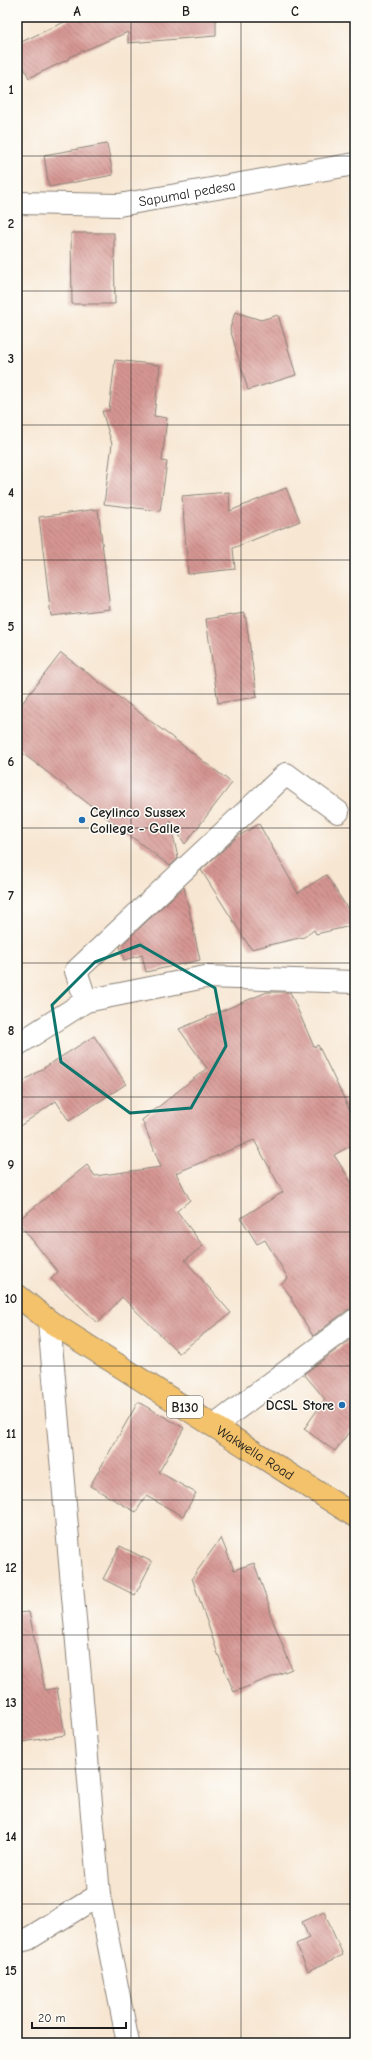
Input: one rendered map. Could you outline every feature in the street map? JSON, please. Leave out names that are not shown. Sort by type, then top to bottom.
[{"type":"main road","name":"Wakwella Road","points":[[18,1298],[49,1321],[355,1516]]},
{"type":"street","name":"Sapumal pedesa","points":[[17,203],[118,205],[355,164]]},
{"type":"street","points":[[86,1001],[76,971],[286,774],[338,812]]},
{"type":"street","points":[[17,1045],[86,1001],[205,977],[355,982]]},
{"type":"street","points":[[214,1426],[355,1320]]},
{"type":"street","points":[[49,1321],[99,1895],[128,2043]]},
{"type":"street","points":[[17,1942],[28,1939],[99,1895]]},
{"type":"highlighted area","points":[[140,945],[215,988],[226,1046],[191,1108],[130,1113],[61,1062],[52,1005],[95,962]]},
{"type":"building","points":[[75,17],[216,17],[216,36],[128,43],[128,32],[69,57],[69,59],[29,78],[17,53],[17,44]]},
{"type":"building","points":[[107,144],[113,175],[49,187],[44,155]]},
{"type":"building","points":[[71,233],[114,233],[115,304],[72,304]]},
{"type":"building","points":[[235,312],[261,320],[278,315],[296,375],[248,390],[230,329]]},
{"type":"building","points":[[115,360],[160,365],[154,416],[167,418],[162,461],[167,462],[160,511],[104,504],[112,444],[102,411],[109,411]]},
{"type":"building","points":[[286,488],[300,521],[233,548],[235,569],[188,574],[182,496],[229,492],[230,511]]},
{"type":"building","points":[[98,509],[110,609],[51,616],[39,517]]},
{"type":"building","points":[[245,613],[257,697],[218,703],[206,619]]},
{"type":"building","points":[[61,653],[232,783],[185,844],[170,821],[178,858],[170,866],[17,749],[17,710]]},
{"type":"building","points":[[259,824],[298,893],[326,875],[355,920],[355,925],[316,934],[314,930],[304,937],[251,949],[201,870],[237,837]]},
{"type":"building","points":[[184,887],[200,960],[146,972],[142,955],[124,960],[120,946]]},
{"type":"building","points":[[267,992],[290,992],[314,1047],[318,1045],[355,1121],[355,1143],[334,1155],[355,1188],[355,1308],[347,1310],[313,1336],[291,1299],[292,1298],[281,1284],[288,1278],[265,1240],[257,1244],[241,1218],[283,1192],[254,1140],[176,1173],[190,1200],[177,1211],[203,1246],[185,1260],[231,1313],[179,1353],[122,1297],[98,1323],[51,1279],[58,1272],[17,1221],[87,1165],[95,1176],[161,1167],[142,1120],[207,1068],[179,1029]]},
{"type":"building","points":[[94,1036],[126,1084],[69,1121],[56,1101],[17,1128],[17,1085]]},
{"type":"building","name":"DCSL Store","points":[[355,1336],[355,1424],[335,1451],[304,1429],[325,1399],[304,1374]]},
{"type":"building","points":[[138,1402],[184,1428],[159,1472],[196,1493],[183,1516],[146,1496],[136,1512],[90,1486]]},
{"type":"building","points":[[221,1538],[234,1570],[254,1563],[271,1611],[269,1611],[292,1669],[234,1692],[218,1654],[192,1578]]},
{"type":"building","points":[[120,1546],[152,1562],[135,1595],[103,1579]]},
{"type":"building","points":[[29,1612],[45,1690],[57,1688],[65,1735],[17,1743],[17,1613]]},
{"type":"building","points":[[324,1912],[343,1955],[308,1971],[296,1944],[309,1938],[302,1922]]},
{"type":"place","name":"Ceylinco Sussex College - Galle","points":[[82,820]]},
{"type":"place","name":"DCSL Store","points":[[342,1405]]}]
